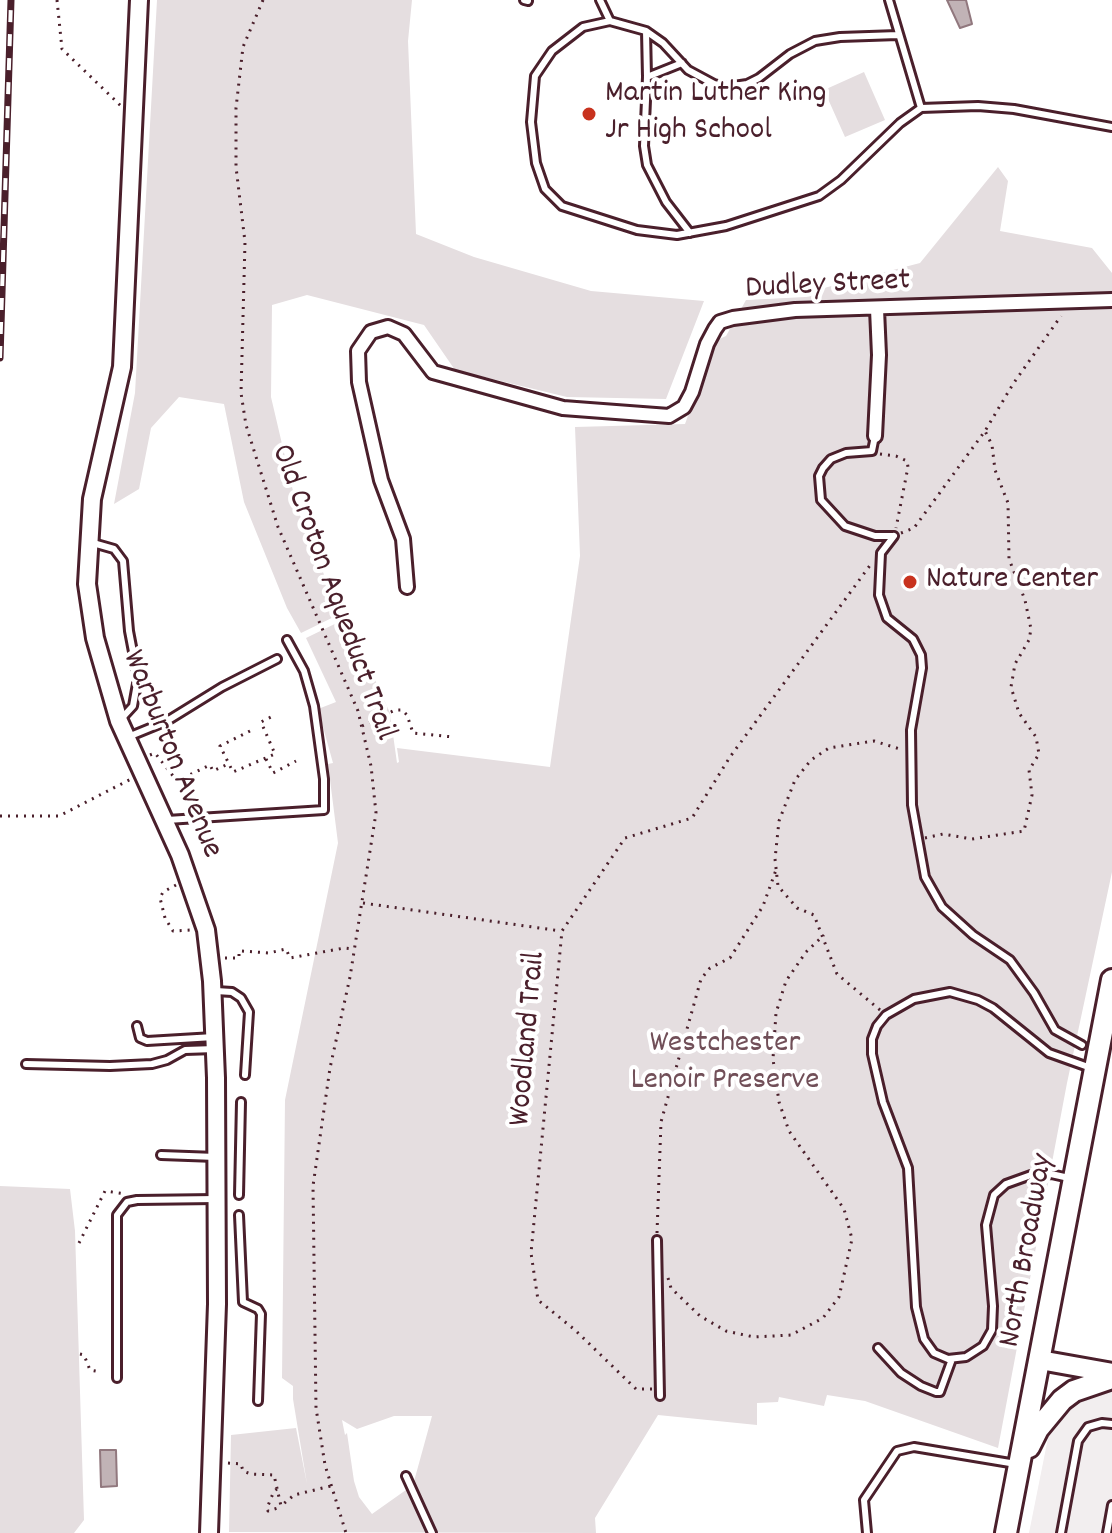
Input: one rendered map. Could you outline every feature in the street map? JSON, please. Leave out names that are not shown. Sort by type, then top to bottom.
[{"type":"main road","name":"North Broadway","points":[[1006,1533],[1112,980]]},
{"type":"main road","points":[[1040,1360],[1112,1376]]},
{"type":"main road","points":[[1020,1465],[1038,1429],[1062,1400],[1074,1391],[1112,1376]]},
{"type":"street","name":"Warburton Avenue","points":[[139,0],[122,367],[92,499],[87,584],[95,638],[119,721],[194,891],[206,930],[214,1043],[217,1304],[209,1533]]},
{"type":"street","name":"Dudley Street","points":[[407,587],[403,539],[381,480],[359,382],[358,351],[371,332],[388,327],[404,334],[433,372],[563,408],[669,416],[684,407],[707,344],[720,322],[745,315],[795,310],[1112,300]]},
{"type":"street","points":[[875,436],[879,355],[877,309]]},
{"type":"lane","points":[[600,0],[610,21]]},
{"type":"lane","points":[[889,0],[921,108]]},
{"type":"lane","points":[[898,35],[815,41],[790,54],[759,78],[727,87],[714,84],[682,63],[646,31],[610,21],[583,27],[552,51],[535,76],[531,122],[536,163],[545,189],[562,206],[637,230],[677,235],[726,226],[819,196],[921,108],[978,106],[1014,109],[1112,127]]},
{"type":"lane","points":[[646,31],[644,146],[647,165],[666,202],[690,233]]},
{"type":"lane","points":[[647,77],[682,63]]},
{"type":"lane","points":[[875,436],[872,451],[846,453],[831,459],[819,476],[821,500],[845,526],[875,536],[894,536]]},
{"type":"lane","points":[[894,536],[881,553],[879,595],[887,618],[913,639],[921,655],[911,753],[912,805],[925,877],[942,907],[973,935],[1010,960],[1055,1030],[1082,1045]]},
{"type":"lane","points":[[88,542],[114,549],[123,561],[129,631],[138,678],[133,706],[119,721]]},
{"type":"lane","points":[[164,820],[324,810],[324,779],[314,706],[304,671],[287,640]]},
{"type":"lane","points":[[126,738],[167,721],[222,687],[277,659]]},
{"type":"lane","points":[[212,990],[232,992],[241,998],[249,1012],[245,1075]]},
{"type":"lane","points":[[1073,1179],[1051,1174],[1031,1175],[1006,1184],[994,1195],[986,1225],[992,1330],[976,1352],[952,1359],[941,1358],[928,1347],[916,1307],[908,1168],[883,1102],[872,1054],[872,1039],[886,1015],[924,995],[950,992],[993,1008],[1049,1053],[1094,1068]]},
{"type":"lane","points":[[137,1026],[140,1038],[147,1041],[214,1043]]},
{"type":"lane","points":[[26,1064],[152,1064],[185,1050],[214,1043]]},
{"type":"lane","points":[[239,1195],[241,1102]]},
{"type":"lane","points":[[161,1155],[216,1157]]},
{"type":"lane","points":[[117,1378],[117,1215],[127,1202],[137,1200],[216,1199]]},
{"type":"lane","points":[[239,1215],[243,1302],[258,1309],[261,1314],[258,1401]]},
{"type":"lane","points":[[657,1240],[660,1393]]},
{"type":"lane","points":[[878,1348],[901,1373],[936,1392],[940,1392],[952,1359]]},
{"type":"lane","points":[[1061,1533],[1078,1441],[1088,1427],[1112,1424]]},
{"type":"lane","points":[[867,1533],[864,1500],[897,1451],[914,1447],[1020,1465]]},
{"type":"lane","points":[[406,1476],[432,1533]]},
{"type":"lane","points":[[1107,1533],[1112,1505]]},
{"type":"path","points":[[57,0],[62,49],[133,116]]},
{"type":"path","name":"Old Croton Aqueduct Trail","points":[[263,0],[243,47],[236,108],[236,167],[245,242],[241,393],[246,425],[278,527],[349,686],[362,726],[371,766],[376,813],[363,903],[330,1068],[313,1186],[316,1408],[325,1465],[346,1533]]},
{"type":"path","points":[[894,536],[914,528],[985,431],[1069,302]]},
{"type":"path","points":[[918,839],[943,834],[972,839],[1004,836],[1024,831],[1029,816],[1032,795],[1029,770],[1039,754],[1036,737],[1019,713],[1011,687],[1015,664],[1029,640],[1031,629],[1025,600],[1009,559],[1008,503],[995,470],[992,445],[985,431]]},
{"type":"path","points":[[872,451],[907,461],[899,515]]},
{"type":"path","name":"Woodland Trail","points":[[660,1393],[636,1389],[575,1330],[538,1300],[531,1253],[562,931],[625,838],[692,818],[730,757],[874,560]]},
{"type":"path","points":[[362,726],[395,710],[402,710],[413,733],[453,737]]},
{"type":"path","points":[[250,731],[220,746],[233,772],[275,754],[261,722],[275,715]]},
{"type":"path","points":[[886,1015],[837,974],[814,915],[797,908],[778,886],[775,859],[779,821],[795,780],[811,760],[829,748],[874,741],[911,753]]},
{"type":"path","points":[[147,757],[155,753],[177,781],[210,765],[213,771],[228,764]]},
{"type":"path","points":[[266,759],[273,773],[296,761]]},
{"type":"path","points":[[0,816],[59,816],[142,774]]},
{"type":"path","points":[[657,1240],[661,1122],[701,979],[710,968],[730,958],[763,906],[776,870]]},
{"type":"path","points":[[176,885],[163,892],[160,898],[165,918],[173,931],[191,930]]},
{"type":"path","points":[[363,903],[562,931]]},
{"type":"path","points":[[668,1276],[671,1288],[700,1316],[726,1331],[754,1337],[791,1335],[823,1318],[839,1297],[852,1239],[844,1209],[789,1131],[779,1102],[773,1059],[776,1013],[786,981],[806,952],[824,935]]},
{"type":"path","points":[[209,957],[239,958],[239,951],[269,953],[286,949],[290,958],[354,949]]},
{"type":"path","points":[[79,1243],[105,1191],[124,1191],[127,1195]]},
{"type":"path","points":[[80,1354],[84,1355],[90,1370],[101,1372]]},
{"type":"path","points":[[228,1463],[241,1464],[243,1471],[251,1474],[274,1475],[281,1506]]},
{"type":"path","points":[[277,1489],[268,1511],[281,1506],[294,1495],[331,1486]]},
{"type":"shaded area","points":[[947,0],[966,0],[972,24],[960,28]]},
{"type":"shaded area","points":[[1112,1389],[1112,1533],[1029,1533],[1051,1423],[1063,1403]]},
{"type":"shaded area","points":[[100,1450],[116,1450],[117,1486],[101,1487]]},
{"type":"green space","points":[[157,0],[412,0],[408,41],[416,234],[474,257],[591,291],[704,301],[666,399],[567,397],[455,370],[424,325],[307,295],[272,305],[271,397],[297,508],[340,614],[301,633],[287,608],[244,502],[224,404],[179,397],[151,428],[139,489],[114,504],[135,393]]},
{"type":"green space","points":[[864,72],[885,120],[845,137],[824,90]]},
{"type":"green space","name":"Westchester Lenoir Preserve","points":[[998,167],[1008,181],[1000,231],[1092,248],[1112,273],[1112,872],[1067,1083],[998,1448],[865,1401],[827,1395],[824,1406],[779,1397],[778,1402],[757,1403],[757,1425],[658,1415],[595,1518],[596,1533],[229,1532],[231,1435],[296,1428],[307,1484],[293,1386],[282,1378],[285,1100],[338,843],[328,764],[333,763],[318,709],[336,702],[306,638],[347,618],[390,713],[397,763],[397,748],[550,767],[580,556],[575,427],[685,424],[715,341],[726,336],[746,300],[805,297],[824,288],[920,263]],"holes":[[[394,1416],[432,1416],[413,1485],[372,1514],[359,1497],[342,1420],[357,1429]]]},
{"type":"green space","points":[[0,1186],[70,1189],[75,1231],[84,1520],[74,1533],[0,1533]]},
{"type":"railway","points":[[0,358],[11,0]]},
{"type":"place","name":"Martin Luther King Jr High School","points":[[589,114]]},
{"type":"place","name":"Nature Center","points":[[910,582]]}]
